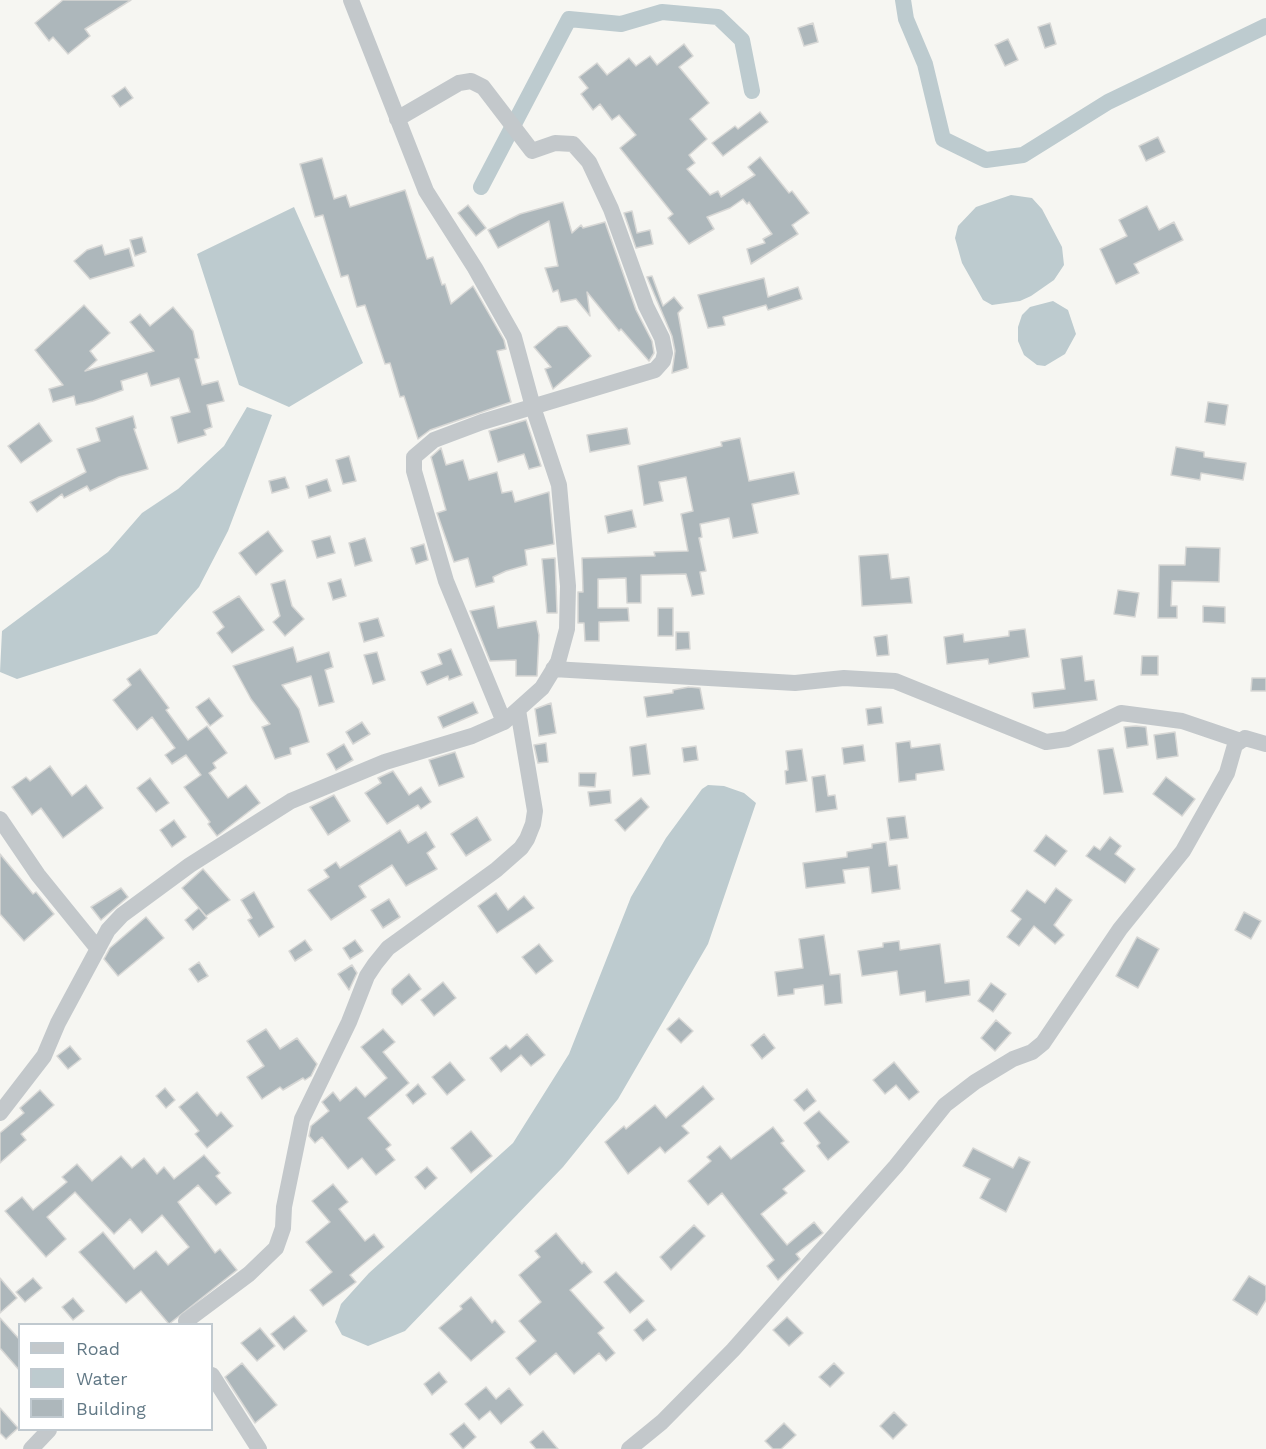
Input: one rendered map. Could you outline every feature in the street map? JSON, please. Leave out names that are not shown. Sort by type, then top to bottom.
[{"type":"street","points":[[0,1113],[44,1056],[58,1023],[108,930],[145,898],[190,865],[291,801],[385,762],[472,736],[504,722],[542,688],[553,669],[567,629],[567,553],[559,485],[532,407],[514,337],[475,268],[426,191],[351,0]]},
{"type":"street","points":[[397,119],[459,83],[471,81],[483,87],[532,151],[555,143],[573,144],[589,162],[611,208],[646,306],[662,338],[665,353],[663,361],[655,370],[646,374],[532,407],[434,440],[414,457],[414,471],[446,581],[504,722]]},
{"type":"street","points":[[553,669],[795,683],[844,678],[895,681],[1046,742],[1067,739],[1121,713],[1182,720],[1238,740],[1251,738],[1266,744]]},
{"type":"street","points":[[186,1323],[249,1274],[276,1248],[283,1228],[284,1207],[302,1119],[349,1022],[367,976],[375,964],[388,948],[496,870],[521,848],[526,839],[533,824],[535,811],[518,710]]},
{"type":"street","points":[[629,1449],[662,1422],[733,1350],[896,1166],[945,1106],[975,1082],[1013,1059],[1032,1052],[1043,1043],[1120,929],[1183,851],[1227,773],[1238,740]]},
{"type":"street","points":[[0,819],[38,875],[98,949]]},
{"type":"street","points":[[213,1377],[259,1449]]},
{"type":"street","points":[[31,1449],[48,1431]]},
{"type":"water","points":[[1011,195],[1032,198],[1042,209],[1062,247],[1064,265],[1054,280],[1031,296],[1020,301],[992,305],[983,300],[962,263],[955,238],[958,226],[976,207]]},
{"type":"water","points":[[294,207],[363,363],[289,407],[239,385],[197,254]]},
{"type":"water","points":[[1053,301],[1068,310],[1076,334],[1065,354],[1045,366],[1037,365],[1024,355],[1018,341],[1018,327],[1022,315],[1030,307]]},
{"type":"water","points":[[247,407],[272,415],[228,531],[199,587],[157,634],[17,679],[0,672],[2,631],[108,552],[142,513],[178,489],[224,446]]},
{"type":"water","points":[[708,785],[724,786],[744,793],[756,803],[708,944],[618,1099],[563,1167],[405,1331],[368,1346],[342,1335],[335,1322],[341,1304],[369,1273],[513,1143],[569,1054],[631,897],[666,838],[702,789]]},
{"type":"building","points":[[63,0],[131,0],[85,29],[90,36],[68,54],[53,37],[49,41],[35,23]]},
{"type":"building","points":[[813,23],[818,42],[804,46],[798,28]]},
{"type":"building","points":[[1050,23],[1056,44],[1045,48],[1038,27]]},
{"type":"building","points":[[1008,39],[1018,60],[1005,66],[995,45]]},
{"type":"building","points":[[684,44],[693,56],[679,67],[709,103],[690,119],[707,139],[689,155],[695,163],[687,169],[710,195],[718,191],[721,197],[755,175],[748,167],[760,157],[789,193],[792,191],[809,213],[792,225],[798,234],[751,264],[747,249],[765,243],[763,239],[772,234],[749,202],[747,204],[743,199],[730,208],[707,217],[714,229],[689,244],[668,218],[673,214],[620,148],[636,135],[619,115],[612,120],[600,104],[593,110],[581,94],[588,88],[579,77],[597,63],[607,75],[629,58],[636,66],[650,56],[657,65]]},
{"type":"building","points":[[125,87],[133,98],[120,107],[112,96]]},
{"type":"building","points":[[760,112],[768,122],[723,156],[712,143],[735,126],[738,129]]},
{"type":"building","points":[[1158,137],[1165,152],[1146,161],[1139,146]]},
{"type":"building","points":[[322,158],[334,199],[346,195],[350,207],[405,190],[427,259],[433,257],[451,304],[473,286],[504,340],[506,349],[497,351],[511,402],[430,430],[418,439],[404,396],[400,397],[390,363],[385,364],[365,305],[357,307],[348,275],[341,277],[323,215],[315,217],[300,164]]},
{"type":"building","points":[[563,202],[572,233],[581,225],[583,228],[605,222],[636,310],[652,341],[654,353],[649,361],[621,329],[619,331],[587,292],[590,316],[576,299],[561,302],[558,290],[553,292],[545,268],[558,266],[549,221],[498,248],[488,230],[520,214]]},
{"type":"building","points":[[468,205],[486,228],[476,236],[458,213]]},
{"type":"building","points":[[1147,206],[1159,230],[1174,222],[1183,240],[1134,264],[1139,273],[1116,284],[1100,249],[1127,236],[1119,220]]},
{"type":"building","points":[[632,211],[637,233],[650,230],[653,244],[636,248],[624,213]]},
{"type":"building","points":[[142,237],[146,252],[135,256],[130,240]]},
{"type":"building","points":[[102,245],[105,255],[129,248],[134,266],[90,279],[74,261],[87,250]]},
{"type":"building","points":[[652,276],[663,306],[674,297],[683,308],[678,313],[688,368],[672,373],[675,351],[672,336],[647,277]]},
{"type":"building","points":[[764,278],[768,297],[798,287],[802,299],[768,310],[766,305],[723,317],[725,325],[708,328],[698,295]]},
{"type":"building","points":[[84,305],[110,333],[90,351],[97,360],[85,371],[154,351],[130,322],[140,314],[150,326],[173,307],[193,331],[199,358],[195,359],[202,385],[218,381],[224,401],[207,405],[212,427],[204,430],[206,435],[178,443],[171,417],[190,412],[179,378],[151,386],[147,373],[121,381],[123,390],[93,401],[76,405],[74,396],[53,402],[49,389],[63,385],[35,350]]},
{"type":"building","points":[[567,326],[591,356],[553,389],[545,369],[551,367],[534,347],[558,327]]},
{"type":"building","points":[[1208,402],[1228,405],[1225,425],[1205,422]]},
{"type":"building","points":[[133,416],[136,428],[134,429],[148,469],[119,477],[90,491],[87,486],[64,498],[62,494],[37,512],[30,502],[86,472],[77,449],[100,441],[96,428]]},
{"type":"building","points":[[526,420],[541,466],[529,469],[524,454],[498,462],[489,431]]},
{"type":"building","points":[[39,423],[52,441],[21,463],[8,446]]},
{"type":"building","points":[[627,428],[630,444],[590,452],[587,435]]},
{"type":"building","points":[[740,438],[749,481],[794,472],[799,494],[752,504],[758,533],[733,538],[729,518],[700,524],[702,537],[699,538],[706,571],[700,572],[704,594],[692,596],[686,574],[641,575],[641,603],[627,603],[626,578],[598,579],[598,608],[628,608],[629,621],[599,622],[599,641],[585,641],[584,623],[578,623],[578,592],[583,592],[582,558],[655,556],[654,552],[688,551],[681,514],[693,511],[686,477],[659,482],[663,501],[644,505],[638,466],[722,446],[721,442]]},
{"type":"building","points":[[1176,447],[1204,452],[1204,457],[1246,463],[1243,480],[1201,473],[1200,480],[1171,475]]},
{"type":"building","points":[[441,448],[446,465],[463,460],[469,480],[497,472],[502,493],[512,491],[515,502],[549,492],[554,544],[525,550],[527,565],[506,571],[493,577],[494,582],[476,587],[468,558],[454,562],[437,513],[446,510],[431,457]]},
{"type":"building","points":[[349,456],[356,481],[343,484],[336,460]]},
{"type":"building","points":[[285,477],[289,488],[272,493],[269,481]]},
{"type":"building","points":[[327,479],[331,491],[309,498],[306,486]]},
{"type":"building","points":[[632,510],[636,527],[608,533],[605,516]]},
{"type":"building","points":[[268,531],[283,551],[256,575],[239,553]]},
{"type":"building","points":[[330,536],[335,553],[317,558],[312,541]]},
{"type":"building","points":[[365,538],[372,561],[355,566],[349,543]]},
{"type":"building","points":[[424,544],[428,560],[416,564],[411,548]]},
{"type":"building","points":[[1186,547],[1220,548],[1219,582],[1172,581],[1171,606],[1177,606],[1177,618],[1158,618],[1159,565],[1185,565]]},
{"type":"building","points":[[888,554],[891,579],[909,577],[912,603],[862,606],[859,556]]},
{"type":"building","points":[[555,558],[557,613],[547,613],[542,559]]},
{"type":"building","points":[[341,579],[346,596],[333,600],[328,583]]},
{"type":"building","points":[[285,580],[292,606],[304,619],[285,636],[273,622],[280,616],[271,584]]},
{"type":"building","points":[[1118,590],[1139,593],[1135,617],[1114,614]]},
{"type":"building","points":[[239,596],[264,630],[232,653],[217,633],[224,627],[213,612]]},
{"type":"building","points":[[494,606],[498,628],[536,621],[539,635],[537,676],[516,676],[516,660],[490,661],[470,611]]},
{"type":"building","points":[[1203,606],[1225,607],[1225,623],[1203,622]]},
{"type":"building","points":[[658,608],[673,608],[673,636],[658,636]]},
{"type":"building","points":[[378,618],[384,636],[364,642],[359,623]]},
{"type":"building","points":[[1025,629],[1029,657],[989,664],[988,659],[947,664],[944,637],[963,634],[964,642],[1009,636],[1009,631]]},
{"type":"building","points":[[676,632],[689,632],[690,649],[676,650]]},
{"type":"building","points":[[887,635],[889,655],[877,656],[874,637]]},
{"type":"building","points":[[293,647],[297,662],[329,652],[333,667],[325,670],[334,702],[319,706],[311,676],[282,685],[299,709],[309,742],[290,748],[291,754],[275,759],[262,727],[270,724],[251,699],[233,666]]},
{"type":"building","points":[[451,649],[462,675],[449,680],[448,676],[427,685],[421,672],[442,664],[438,654]]},
{"type":"building","points":[[377,652],[385,680],[373,684],[364,655]]},
{"type":"building","points":[[1082,656],[1085,681],[1094,680],[1097,700],[1034,708],[1032,693],[1065,689],[1061,659]]},
{"type":"building","points":[[1142,656],[1158,656],[1158,675],[1141,675]]},
{"type":"building","points":[[140,669],[169,708],[166,710],[188,740],[207,726],[227,753],[213,763],[216,768],[209,773],[228,798],[246,785],[260,803],[217,836],[208,824],[210,822],[184,787],[201,775],[186,755],[172,764],[165,755],[175,748],[152,717],[137,730],[113,700],[131,685],[127,679]]},
{"type":"building","points":[[1252,678],[1266,678],[1266,691],[1251,691]]},
{"type":"building","points":[[689,687],[700,688],[704,709],[647,717],[644,697],[673,693],[673,690]]},
{"type":"building","points":[[209,698],[223,716],[210,726],[196,707]]},
{"type":"building","points":[[473,702],[478,713],[443,728],[438,717]]},
{"type":"building","points":[[551,703],[556,733],[539,736],[535,709]]},
{"type":"building","points":[[881,707],[883,723],[868,725],[866,709]]},
{"type":"building","points":[[362,722],[370,734],[353,744],[346,732]]},
{"type":"building","points":[[1124,727],[1146,727],[1148,745],[1127,748]]},
{"type":"building","points":[[1175,732],[1178,756],[1157,759],[1154,735]]},
{"type":"building","points":[[910,741],[911,748],[940,744],[944,770],[916,774],[916,780],[899,782],[896,743]]},
{"type":"building","points":[[546,743],[548,762],[538,763],[534,745]]},
{"type":"building","points":[[344,744],[353,760],[336,770],[327,754]]},
{"type":"building","points":[[646,744],[650,774],[633,776],[630,747]]},
{"type":"building","points":[[863,745],[865,761],[844,764],[842,748]]},
{"type":"building","points":[[696,746],[698,760],[684,762],[682,748]]},
{"type":"building","points":[[1113,748],[1123,792],[1104,794],[1098,750]]},
{"type":"building","points":[[802,749],[807,781],[786,784],[785,771],[788,770],[786,751]]},
{"type":"building","points":[[455,752],[464,777],[439,786],[429,760]]},
{"type":"building","points":[[50,766],[72,796],[86,785],[103,808],[63,838],[41,808],[32,815],[12,787],[26,777],[30,781]]},
{"type":"building","points":[[393,771],[409,795],[421,787],[431,802],[421,809],[418,805],[387,824],[365,793],[381,783],[378,778]]},
{"type":"building","points":[[579,773],[596,773],[595,787],[579,786]]},
{"type":"building","points":[[825,775],[828,796],[835,795],[837,809],[816,812],[812,777]]},
{"type":"building","points":[[1166,777],[1195,799],[1182,816],[1153,794]]},
{"type":"building","points":[[150,778],[169,803],[156,812],[137,788]]},
{"type":"building","points":[[610,790],[611,803],[590,806],[588,792]]},
{"type":"building","points":[[334,795],[350,821],[328,835],[310,807]]},
{"type":"building","points":[[641,798],[649,807],[625,831],[615,820]]},
{"type":"building","points":[[905,816],[908,838],[890,840],[887,818]]},
{"type":"building","points":[[477,817],[491,840],[466,856],[451,834]]},
{"type":"building","points":[[174,820],[186,837],[172,847],[160,830]]},
{"type":"building","points":[[400,830],[408,843],[426,832],[435,847],[427,853],[437,869],[406,886],[392,865],[359,886],[366,897],[331,920],[308,890],[329,877],[324,870],[336,862],[340,868]]},
{"type":"building","points":[[1046,835],[1067,851],[1055,866],[1034,851]]},
{"type":"building","points":[[1110,837],[1121,846],[1115,854],[1135,869],[1125,883],[1086,856],[1094,846],[1100,850]]},
{"type":"building","points":[[886,842],[889,866],[897,865],[900,889],[872,893],[869,867],[843,870],[845,883],[806,888],[803,863],[847,857],[847,852],[872,848],[872,844]]},
{"type":"building","points":[[0,854],[33,894],[36,892],[54,914],[24,941],[0,914]]},
{"type":"building","points":[[203,869],[230,900],[206,916],[182,888]]},
{"type":"building","points":[[121,888],[128,897],[101,920],[91,907]]},
{"type":"building","points":[[1056,888],[1072,900],[1054,925],[1064,935],[1055,944],[1034,926],[1019,946],[1007,937],[1021,919],[1011,911],[1027,890],[1045,903]]},
{"type":"building","points":[[254,892],[274,927],[259,937],[248,920],[252,918],[241,900]]},
{"type":"building","points":[[496,893],[508,910],[524,896],[534,908],[497,933],[478,906]]},
{"type":"building","points":[[389,899],[400,917],[383,928],[371,910]]},
{"type":"building","points":[[199,908],[207,918],[193,930],[185,920]]},
{"type":"building","points":[[1244,912],[1261,921],[1251,939],[1235,930]]},
{"type":"building","points":[[146,917],[164,938],[118,976],[104,959],[110,948]]},
{"type":"building","points":[[824,935],[830,975],[840,974],[842,1003],[825,1005],[823,985],[794,989],[794,994],[778,996],[775,972],[803,968],[799,939]]},
{"type":"building","points":[[1137,937],[1159,949],[1138,988],[1116,976]]},
{"type":"building","points":[[305,940],[312,950],[295,961],[289,951]]},
{"type":"building","points":[[355,940],[363,951],[350,959],[343,948]]},
{"type":"building","points":[[899,941],[900,950],[940,944],[945,983],[969,980],[970,995],[926,1002],[925,991],[900,995],[897,971],[862,976],[858,951],[883,947],[883,943]]},
{"type":"building","points":[[539,944],[553,961],[536,974],[522,957]]},
{"type":"building","points":[[199,962],[208,976],[198,982],[189,969]]},
{"type":"building","points":[[352,965],[357,973],[349,990],[338,974]]},
{"type":"building","points":[[409,974],[421,989],[402,1005],[392,994],[392,989]]},
{"type":"building","points":[[443,982],[456,998],[434,1016],[421,1000]]},
{"type":"building","points":[[991,983],[1006,994],[993,1012],[978,1001]]},
{"type":"building","points":[[679,1018],[693,1031],[681,1043],[667,1029]]},
{"type":"building","points":[[996,1020],[1011,1033],[995,1051],[981,1038]]},
{"type":"building","points":[[266,1029],[280,1049],[297,1038],[317,1064],[311,1076],[305,1080],[303,1078],[283,1090],[280,1087],[262,1099],[247,1077],[264,1066],[247,1041]]},
{"type":"building","points":[[383,1029],[395,1042],[383,1052],[409,1083],[368,1118],[391,1145],[386,1149],[395,1160],[376,1175],[362,1158],[348,1169],[322,1137],[315,1143],[309,1136],[311,1126],[329,1111],[322,1102],[333,1092],[340,1101],[356,1087],[365,1097],[387,1078],[361,1047]]},
{"type":"building","points":[[527,1034],[545,1055],[531,1066],[521,1055],[501,1072],[490,1058],[506,1045],[510,1049]]},
{"type":"building","points":[[764,1034],[775,1048],[762,1059],[751,1045]]},
{"type":"building","points":[[70,1046],[81,1059],[68,1069],[57,1056]]},
{"type":"building","points":[[450,1062],[465,1080],[447,1095],[432,1077]]},
{"type":"building","points":[[894,1062],[919,1092],[909,1100],[896,1085],[885,1094],[873,1080]]},
{"type":"building","points":[[418,1084],[426,1094],[413,1104],[406,1095]]},
{"type":"building","points":[[703,1086],[714,1099],[682,1126],[689,1133],[665,1153],[660,1147],[628,1174],[605,1142],[624,1126],[626,1129],[655,1105],[666,1118]]},
{"type":"building","points":[[165,1088],[175,1100],[166,1108],[156,1096]]},
{"type":"building","points":[[807,1089],[816,1101],[804,1111],[794,1100]]},
{"type":"building","points":[[40,1090],[54,1105],[21,1134],[26,1140],[0,1163],[0,1133],[24,1113],[20,1108]]},
{"type":"building","points":[[197,1092],[217,1116],[221,1112],[233,1126],[207,1148],[195,1134],[199,1131],[179,1107]]},
{"type":"building","points":[[819,1111],[849,1142],[828,1160],[817,1146],[820,1143],[804,1123]]},
{"type":"building","points":[[773,1127],[784,1141],[781,1143],[805,1171],[783,1189],[787,1193],[761,1214],[787,1245],[814,1222],[823,1233],[796,1254],[800,1259],[778,1280],[767,1266],[774,1260],[722,1193],[708,1205],[688,1181],[711,1161],[707,1157],[720,1146],[731,1159]]},
{"type":"building","points":[[471,1131],[492,1156],[471,1173],[451,1148]]},
{"type":"building","points":[[973,1148],[1013,1168],[1019,1157],[1030,1162],[1006,1212],[980,1198],[990,1179],[963,1166]]},
{"type":"building","points":[[204,1155],[220,1173],[216,1176],[231,1193],[216,1205],[198,1185],[178,1202],[215,1253],[220,1249],[237,1270],[170,1323],[141,1291],[126,1303],[79,1252],[103,1232],[134,1269],[156,1251],[168,1265],[189,1247],[162,1215],[142,1233],[130,1219],[114,1234],[75,1192],[47,1217],[66,1239],[46,1257],[5,1211],[22,1197],[33,1210],[67,1182],[62,1177],[77,1164],[92,1181],[121,1156],[132,1168],[144,1158],[157,1174],[164,1167],[174,1179]]},
{"type":"building","points":[[427,1167],[437,1178],[425,1189],[415,1177]]},
{"type":"building","points":[[333,1184],[348,1202],[339,1209],[365,1241],[374,1234],[384,1247],[350,1275],[356,1282],[323,1306],[310,1290],[332,1272],[306,1242],[330,1222],[312,1201]]},
{"type":"building","points":[[694,1225],[705,1236],[671,1270],[660,1257]]},
{"type":"building","points":[[556,1233],[582,1264],[584,1262],[592,1272],[570,1290],[604,1328],[598,1333],[615,1353],[606,1361],[599,1353],[574,1374],[556,1353],[530,1375],[516,1358],[536,1341],[519,1321],[541,1302],[519,1275],[540,1257],[535,1251]]},
{"type":"building","points":[[616,1272],[644,1301],[630,1313],[604,1282]]},
{"type":"building","points":[[1249,1276],[1266,1286],[1266,1300],[1257,1315],[1233,1300]]},
{"type":"building","points":[[0,1278],[17,1298],[0,1313]]},
{"type":"building","points":[[33,1278],[42,1288],[25,1302],[16,1292]]},
{"type":"building","points":[[471,1297],[492,1323],[495,1320],[505,1332],[471,1361],[439,1328],[462,1309],[460,1306]]},
{"type":"building","points":[[73,1298],[84,1311],[73,1320],[62,1307]]},
{"type":"building","points":[[294,1316],[307,1331],[284,1350],[271,1334]]},
{"type":"building","points":[[787,1317],[803,1333],[789,1346],[773,1330]]},
{"type":"building","points":[[0,1318],[18,1338],[18,1369],[0,1348]]},
{"type":"building","points":[[647,1319],[656,1330],[643,1341],[634,1330]]},
{"type":"building","points":[[260,1328],[275,1346],[257,1361],[241,1343]]},
{"type":"building","points":[[242,1363],[277,1405],[255,1423],[225,1377]]},
{"type":"building","points":[[834,1363],[844,1373],[830,1387],[819,1377]]},
{"type":"building","points":[[439,1372],[447,1382],[432,1395],[424,1384]]},
{"type":"building","points":[[486,1387],[496,1399],[509,1388],[523,1405],[501,1424],[490,1411],[479,1420],[465,1404]]},
{"type":"building","points":[[0,1408],[18,1428],[6,1439],[0,1433]]},
{"type":"building","points":[[894,1412],[907,1425],[893,1439],[880,1426]]},
{"type":"building","points":[[464,1423],[476,1437],[463,1449],[450,1434]]},
{"type":"building","points":[[784,1423],[796,1435],[781,1449],[773,1449],[765,1441]]},
{"type":"building","points":[[543,1431],[558,1449],[536,1449],[530,1442]]},
{"type":"waterway","points":[[903,0],[906,19],[925,64],[943,139],[986,160],[1023,155],[1108,102],[1266,26]]},
{"type":"waterway","points":[[481,187],[569,19],[621,24],[662,12],[718,17],[742,40],[752,91]]}]
